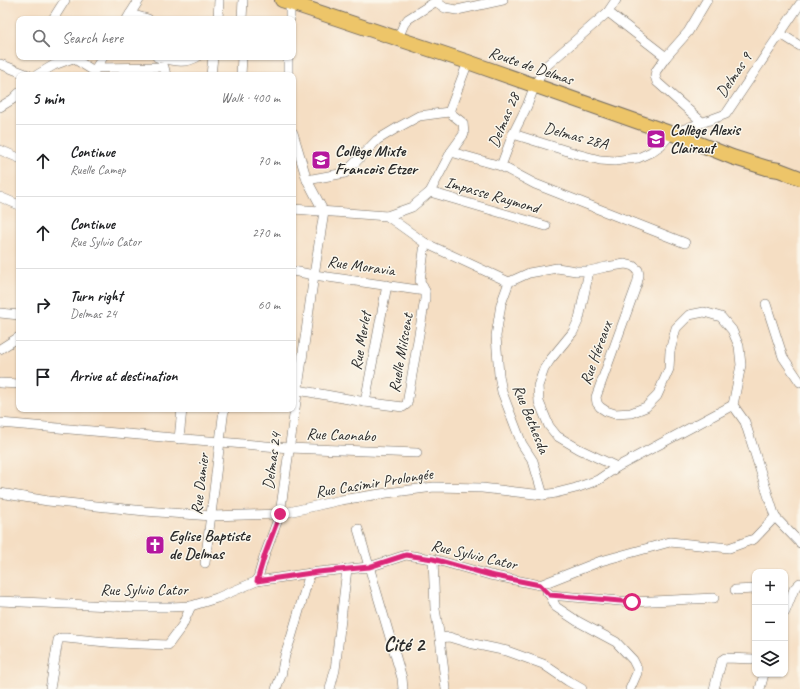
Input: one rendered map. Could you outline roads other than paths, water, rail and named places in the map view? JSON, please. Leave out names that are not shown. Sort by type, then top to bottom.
[{"type":"main road","name":"Route de Delmas","points":[[286,1],[535,85],[687,139],[732,157],[767,168],[779,170],[800,178]]},
{"type":"main road","name":"Route de Delmas","points":[[767,168],[800,184]]},
{"type":"street","points":[[55,16],[65,0]]},
{"type":"street","points":[[128,16],[139,0]]},
{"type":"street","points":[[218,16],[219,0]]},
{"type":"street","points":[[242,16],[243,0]]},
{"type":"street","points":[[398,38],[404,24],[408,19],[436,1],[445,8],[456,10],[503,0]]},
{"type":"street","name":"Delmas 28","points":[[501,166],[513,134],[527,106],[535,85],[546,66],[608,12],[616,0]]},
{"type":"street","points":[[702,122],[657,82],[655,76],[656,71],[666,57],[688,32],[707,0]]},
{"type":"street","points":[[286,1],[289,16]]},
{"type":"street","name":"Delmas 9","points":[[671,134],[726,114],[800,4]]},
{"type":"street","points":[[608,12],[666,57]]},
{"type":"street","points":[[780,34],[800,46]]},
{"type":"street","points":[[42,72],[54,65],[68,60]]},
{"type":"street","points":[[77,60],[94,71],[164,67],[165,72]]},
{"type":"street","points":[[94,71],[101,60]]},
{"type":"street","points":[[170,60],[179,62],[192,60]]},
{"type":"street","points":[[211,72],[213,60]]},
{"type":"street","points":[[241,72],[242,60]]},
{"type":"street","points":[[288,60],[288,72]]},
{"type":"street","points":[[308,180],[345,173],[377,140],[397,128],[420,116],[449,112],[468,62]]},
{"type":"street","points":[[0,64],[20,72]]},
{"type":"street","points":[[0,107],[16,96]]},
{"type":"street","name":"Delmas 28","points":[[430,192],[451,152],[464,134],[463,123],[449,112]]},
{"type":"street","name":"Delmas 28A","points":[[513,134],[576,154],[600,160],[615,161],[638,158],[651,152],[661,145],[671,134]]},
{"type":"street","points":[[296,142],[308,180],[324,212]]},
{"type":"street","points":[[0,150],[16,157]]},
{"type":"street","points":[[451,152],[501,166],[535,184],[685,243]]},
{"type":"street","points":[[296,209],[387,216],[412,208],[430,192]]},
{"type":"street","name":"Impasse Raymond","points":[[430,192],[546,226]]},
{"type":"street","points":[[0,197],[16,204]]},
{"type":"street","name":"Delmas 24","points":[[296,403],[324,212]]},
{"type":"street","points":[[387,216],[425,244],[509,282]]},
{"type":"street","name":"Ruelle Milscent","points":[[298,390],[403,407],[407,404],[425,299],[420,281],[425,244]]},
{"type":"street","name":"Rue Héreaux","points":[[509,282],[529,273],[557,268],[589,271],[625,264],[633,266],[638,270],[639,275],[637,284],[596,397],[600,407],[606,411],[616,414],[631,413],[646,407],[657,396],[669,369],[670,351],[676,328],[689,315],[704,312],[721,317],[732,330],[738,346],[741,365],[733,405]]},
{"type":"street","points":[[589,271],[574,332],[544,369],[538,386],[539,402],[549,426],[557,436],[617,467]]},
{"type":"street","name":"Rue Moravia","points":[[296,272],[424,291]]},
{"type":"street","name":"Rue Bethesda","points":[[509,282],[501,304],[496,336],[499,375],[502,392],[522,444],[533,461],[542,495]]},
{"type":"street","name":"Rue Merlet","points":[[365,402],[386,285]]},
{"type":"street","points":[[766,304],[783,357],[800,382]]},
{"type":"street","points":[[0,313],[16,315]]},
{"type":"street","points":[[0,349],[16,339]]},
{"type":"street","points":[[0,384],[16,384]]},
{"type":"street","points":[[733,405],[745,422],[775,517],[800,543]]},
{"type":"street","name":"Rue Casimir Prolongée","points":[[0,493],[144,511],[211,516],[280,514],[341,500],[434,488],[482,488],[542,495],[576,488],[598,480],[617,467],[733,405]]},
{"type":"street","points":[[180,439],[182,412]]},
{"type":"street","name":"Rue Damier","points":[[205,564],[224,412]]},
{"type":"street","name":"Delmas 24","points":[[257,581],[280,514],[295,412]]},
{"type":"street","name":"Rue Caonabo","points":[[0,423],[289,448],[417,453]]},
{"type":"street","points":[[630,689],[637,673],[637,668],[633,660],[616,642],[577,621],[556,607],[550,595],[540,585],[601,561],[670,542],[729,548],[754,539],[775,517]]},
{"type":"street","points":[[358,529],[402,678],[403,689]]},
{"type":"street","name":"Rue Sylvio Cator","points":[[0,601],[133,607],[191,606],[217,598],[257,581],[310,573],[369,567],[406,555],[433,559],[490,575],[540,585]]},
{"type":"street","points":[[433,559],[435,609],[446,689]]},
{"type":"street","points":[[330,689],[335,670],[347,569]]},
{"type":"street","points":[[276,689],[310,573]]},
{"type":"street","points":[[787,605],[793,587]]},
{"type":"street","points":[[735,590],[752,589]]},
{"type":"street","points":[[550,595],[632,602],[714,598]]},
{"type":"street","points":[[50,689],[58,640],[61,638],[116,643],[168,644],[182,626],[191,606]]},
{"type":"street","points":[[440,638],[449,637],[507,651],[543,664],[582,689]]},
{"type":"street","points":[[714,689],[722,660],[725,658],[752,659]]},
{"type":"street","points":[[760,689],[763,677]]},
{"type":"place","name":"Collège Alexis Clairaut","points":[[656,139]]},
{"type":"place","name":"Collège Mixte Francois Etzer","points":[[321,160]]},
{"type":"place","name":"Eglise Baptiste de Delmas","points":[[155,545]]},
{"type":"district","name":"Cité 2","points":[[404,644]]}]
